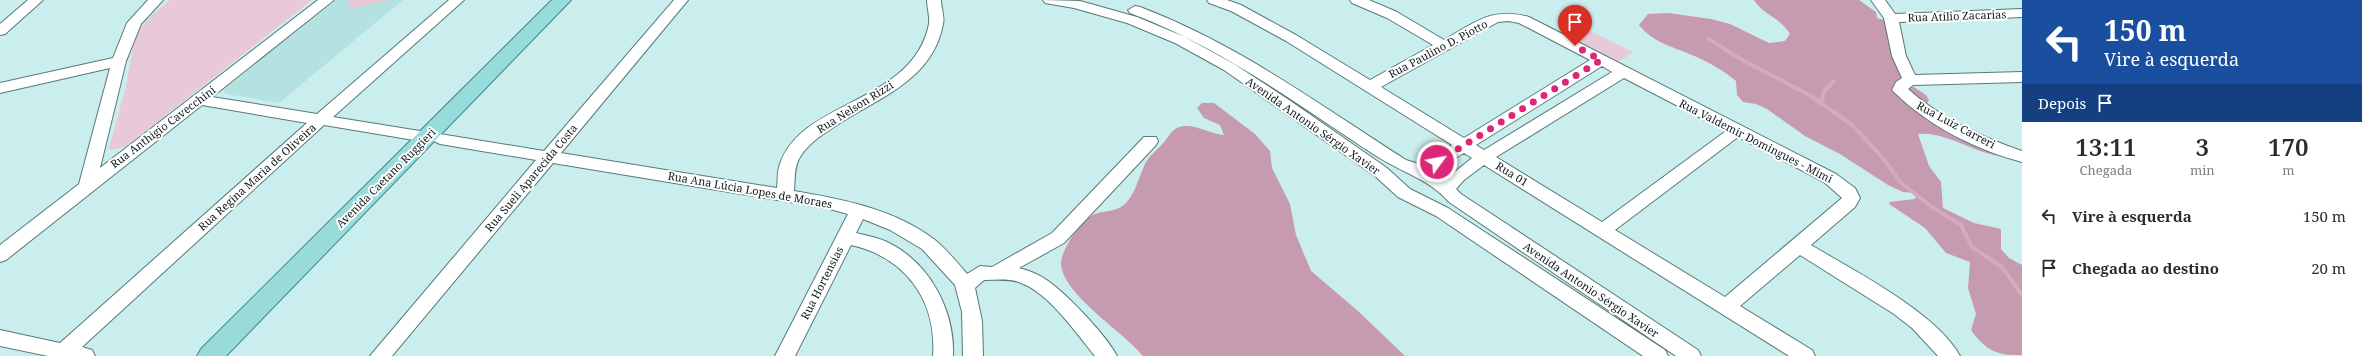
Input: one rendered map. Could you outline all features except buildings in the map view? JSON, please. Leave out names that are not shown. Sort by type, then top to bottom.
[{"type":"main road","name":"Avenida Caetano Ruggieri","points":[[231,356],[562,0]]},
{"type":"main road","name":"Avenida Caetano Ruggieri","points":[[210,356],[575,0]]},
{"type":"street","points":[[0,31],[36,0]]},
{"type":"street","points":[[88,184],[119,61],[134,22],[156,0]]},
{"type":"street","name":"Rua Anthigio Cavecchini","points":[[0,254],[88,184],[200,100],[327,0]]},
{"type":"street","name":"Rua Regina Maria de Oliveira","points":[[61,354],[321,119],[457,0]]},
{"type":"street","name":"Rua Sueli Aparecida Costa","points":[[380,356],[681,0]]},
{"type":"street","name":"Rua Nelson Rizzi","points":[[785,196],[789,164],[802,143],[822,126],[872,100],[911,71],[929,49],[936,23],[934,0]]},
{"type":"street","name":"Avenida Antonio Sérgio Xavier","points":[[1050,0],[1075,4],[1132,20],[1180,40],[1229,68],[1381,172],[1404,193],[1442,212],[1658,356]]},
{"type":"street","name":"Avenida Antonio Sérgio Xavier","points":[[1099,0],[1169,21],[1235,54],[1400,164],[1421,170],[1451,193],[1691,356]]},
{"type":"street","name":"Rua 01","points":[[1214,0],[1236,8],[1291,38],[1805,356]]},
{"type":"street","points":[[1357,0],[1392,15],[1445,46]]},
{"type":"street","points":[[1878,0],[1891,18],[1899,56],[1910,80],[2022,77]]},
{"type":"street","name":"Rua Atilio Zacarias","points":[[1891,18],[2022,13]]},
{"type":"street","name":"Rua Paulino D. Piotto","points":[[1370,86],[1493,19],[1508,16]]},
{"type":"street","name":"Rua Valdemir Domingues - Mimi","points":[[1508,16],[1524,20],[1624,71],[1736,131],[1830,178],[1849,192],[1851,198],[1849,203],[1726,307]]},
{"type":"street","points":[[1421,170],[1465,145],[1601,60]]},
{"type":"street","points":[[0,88],[119,61]]},
{"type":"street","points":[[1442,212],[1453,204],[1451,193],[1458,176],[1485,157],[1624,71]]},
{"type":"street","name":"Rua Luiz Carreri","points":[[1910,80],[1901,85],[1900,90],[1910,100],[1950,124],[2017,154]]},
{"type":"street","name":"Rua Ana Lúcia Lopes de Moraes","points":[[200,100],[826,202],[859,210],[892,222],[911,232],[949,263],[965,286],[974,329],[973,356]]},
{"type":"street","points":[[1603,230],[1736,131]]},
{"type":"street","points":[[994,274],[1058,238],[1150,141]]},
{"type":"street","points":[[1381,172],[1391,165],[1400,164]]},
{"type":"street","name":"Rua Hortensias","points":[[785,356],[859,210]]},
{"type":"street","points":[[845,237],[884,248],[904,262],[922,282],[938,313],[945,344],[943,356]]},
{"type":"street","points":[[1798,246],[1901,309],[1919,323],[1950,356]]},
{"type":"street","points":[[965,286],[980,273],[1010,273],[1027,277],[1044,287],[1107,356]]},
{"type":"street","points":[[0,338],[61,354],[85,356]]},
{"type":"shaded area","points":[[170,0],[312,0],[125,147],[111,150],[109,148],[125,90],[134,43],[140,29],[151,16]]},
{"type":"shaded area","points":[[337,0],[403,0],[279,103],[226,94],[223,90]]},
{"type":"shaded area","points":[[349,0],[389,0],[350,9]]},
{"type":"shaded area","points":[[1754,0],[1859,0],[1876,12],[1877,18],[1893,23],[1899,40],[1910,62],[1903,80],[1926,95],[1929,100],[1925,106],[1935,113],[1969,127],[1999,145],[2011,157],[1987,153],[1942,136],[1918,134],[1929,166],[1941,182],[1943,208],[1974,223],[2001,229],[2001,249],[2009,258],[2022,265],[2022,355],[1999,353],[1987,347],[1976,337],[1971,330],[1976,314],[1968,288],[1970,262],[1946,253],[1925,228],[1889,204],[1890,202],[1915,199],[1916,193],[1903,192],[1888,185],[1840,154],[1805,136],[1767,109],[1756,104],[1743,102],[1737,95],[1736,81],[1728,75],[1706,61],[1660,42],[1645,32],[1639,25],[1648,14],[1668,13],[1711,19],[1730,24],[1769,43],[1785,41],[1790,34],[1786,28],[1757,5]]},
{"type":"shaded area","points":[[1578,25],[1633,52],[1618,62],[1563,34]]},
{"type":"shaded area","points":[[1202,103],[1214,103],[1255,134],[1270,151],[1272,168],[1290,204],[1296,235],[1311,271],[1358,311],[1405,356],[1143,356],[1134,346],[1096,313],[1072,288],[1064,276],[1061,264],[1067,245],[1076,231],[1091,216],[1114,210],[1123,206],[1127,202],[1135,189],[1147,161],[1172,132],[1182,126],[1188,126],[1224,135],[1220,125],[1204,118],[1197,108]]},
{"type":"waterway","points":[[1709,39],[1737,57],[1811,96],[1821,103]]},
{"type":"waterway","points":[[1821,103],[1824,91],[1834,81]]},
{"type":"waterway","points":[[1821,103],[1851,124],[1883,158],[1901,183],[1932,207],[1961,225],[1972,247],[2002,267],[2022,295]]},
{"type":"route","points":[[1437,162],[1601,60],[1575,46]]}]
